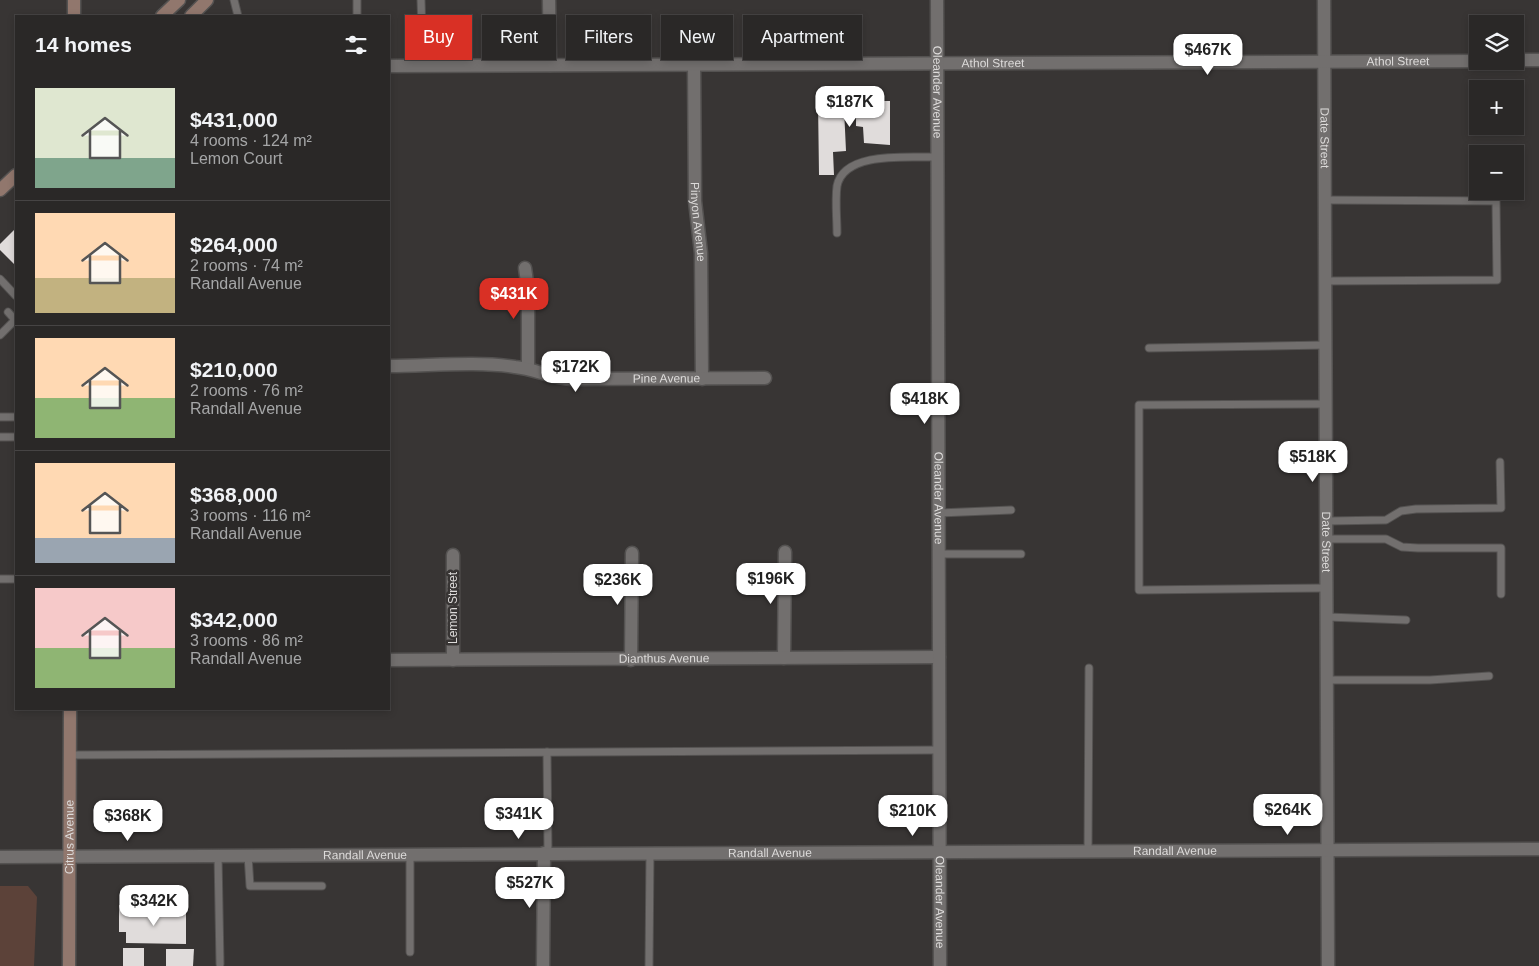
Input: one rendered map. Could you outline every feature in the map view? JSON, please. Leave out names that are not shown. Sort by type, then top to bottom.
[{"type":"main road","points":[[74,0],[74,15]]},
{"type":"main road","points":[[163,15],[178,0]]},
{"type":"main road","points":[[192,15],[207,0]]},
{"type":"main road","points":[[0,190],[15,176]]},
{"type":"main road","points":[[0,190],[15,187]]},
{"type":"main road","name":"Citrus Avenue","points":[[68,966],[70,710]]},
{"type":"street","points":[[549,0],[550,65]]},
{"type":"street","name":"Oleander Avenue","points":[[937,0],[940,966]]},
{"type":"street","name":"Date Street","points":[[1324,0],[1328,521],[1328,966]]},
{"type":"street","points":[[1524,60],[1539,60]]},
{"type":"street","name":"Athol Street","points":[[390,66],[1469,61]]},
{"type":"street","name":"Pinyon Avenue","points":[[694,64],[695,195],[701,253],[702,379]]},
{"type":"street","points":[[525,268],[528,289],[528,369]]},
{"type":"street","name":"Pine Avenue","points":[[390,366],[506,366],[528,369],[559,378],[766,378]]},
{"type":"street","points":[[784,658],[785,552]]},
{"type":"street","points":[[631,660],[632,553]]},
{"type":"street","name":"Lemon Street","points":[[453,555],[453,660]]},
{"type":"street","name":"Dianthus Avenue","points":[[390,660],[939,657]]},
{"type":"street","name":"Randall Avenue","points":[[0,857],[650,852],[1539,849]]},
{"type":"street","points":[[543,966],[546,853]]},
{"type":"lane","points":[[234,0],[238,15]]},
{"type":"lane","points":[[357,0],[358,15]]},
{"type":"lane","points":[[422,0],[423,65]]},
{"type":"lane","points":[[837,233],[837,185],[842,175],[855,163],[870,159],[938,158]]},
{"type":"lane","points":[[1325,200],[1496,202],[1497,280],[1325,281]]},
{"type":"lane","points":[[0,279],[15,295]]},
{"type":"lane","points":[[8,312],[15,319]]},
{"type":"lane","points":[[0,335],[15,321]]},
{"type":"lane","points":[[1149,348],[1326,345]]},
{"type":"lane","points":[[1326,404],[1139,405],[1140,590],[1327,588]]},
{"type":"lane","points":[[0,417],[15,417]]},
{"type":"lane","points":[[0,437],[15,437]]},
{"type":"lane","points":[[1328,521],[1386,520],[1401,511],[1416,509],[1501,508],[1500,462]]},
{"type":"lane","points":[[939,513],[1011,510]]},
{"type":"lane","points":[[1328,539],[1386,539],[1402,547],[1418,548],[1500,548],[1501,594]]},
{"type":"lane","points":[[939,554],[1020,554]]},
{"type":"lane","points":[[0,579],[15,579]]},
{"type":"lane","points":[[1328,618],[1406,620]]},
{"type":"lane","points":[[1088,850],[1089,668]]},
{"type":"lane","points":[[1328,680],[1430,680],[1489,676]]},
{"type":"lane","points":[[71,755],[939,750]]},
{"type":"lane","points":[[546,853],[547,752]]},
{"type":"lane","points":[[648,966],[650,852]]},
{"type":"lane","points":[[410,854],[410,952]]},
{"type":"lane","points":[[218,855],[220,964]]},
{"type":"lane","points":[[248,855],[250,886],[322,886]]},
{"type":"shaded area","points":[[0,886],[28,886],[37,897],[34,966],[0,966]]},
{"type":"building","points":[[818,101],[890,101],[890,145],[864,143],[863,127],[856,126],[856,107],[844,108],[846,151],[833,152],[834,175],[819,175]]},
{"type":"building","points":[[15,229],[15,265],[0,250],[0,244]]},
{"type":"building","points":[[119,905],[126,905],[126,913],[173,913],[173,908],[186,908],[186,944],[126,943],[126,932],[119,932]]},
{"type":"building","points":[[123,948],[144,948],[144,966],[123,966]]},
{"type":"building","points":[[166,949],[194,949],[193,966],[166,966]]}]
